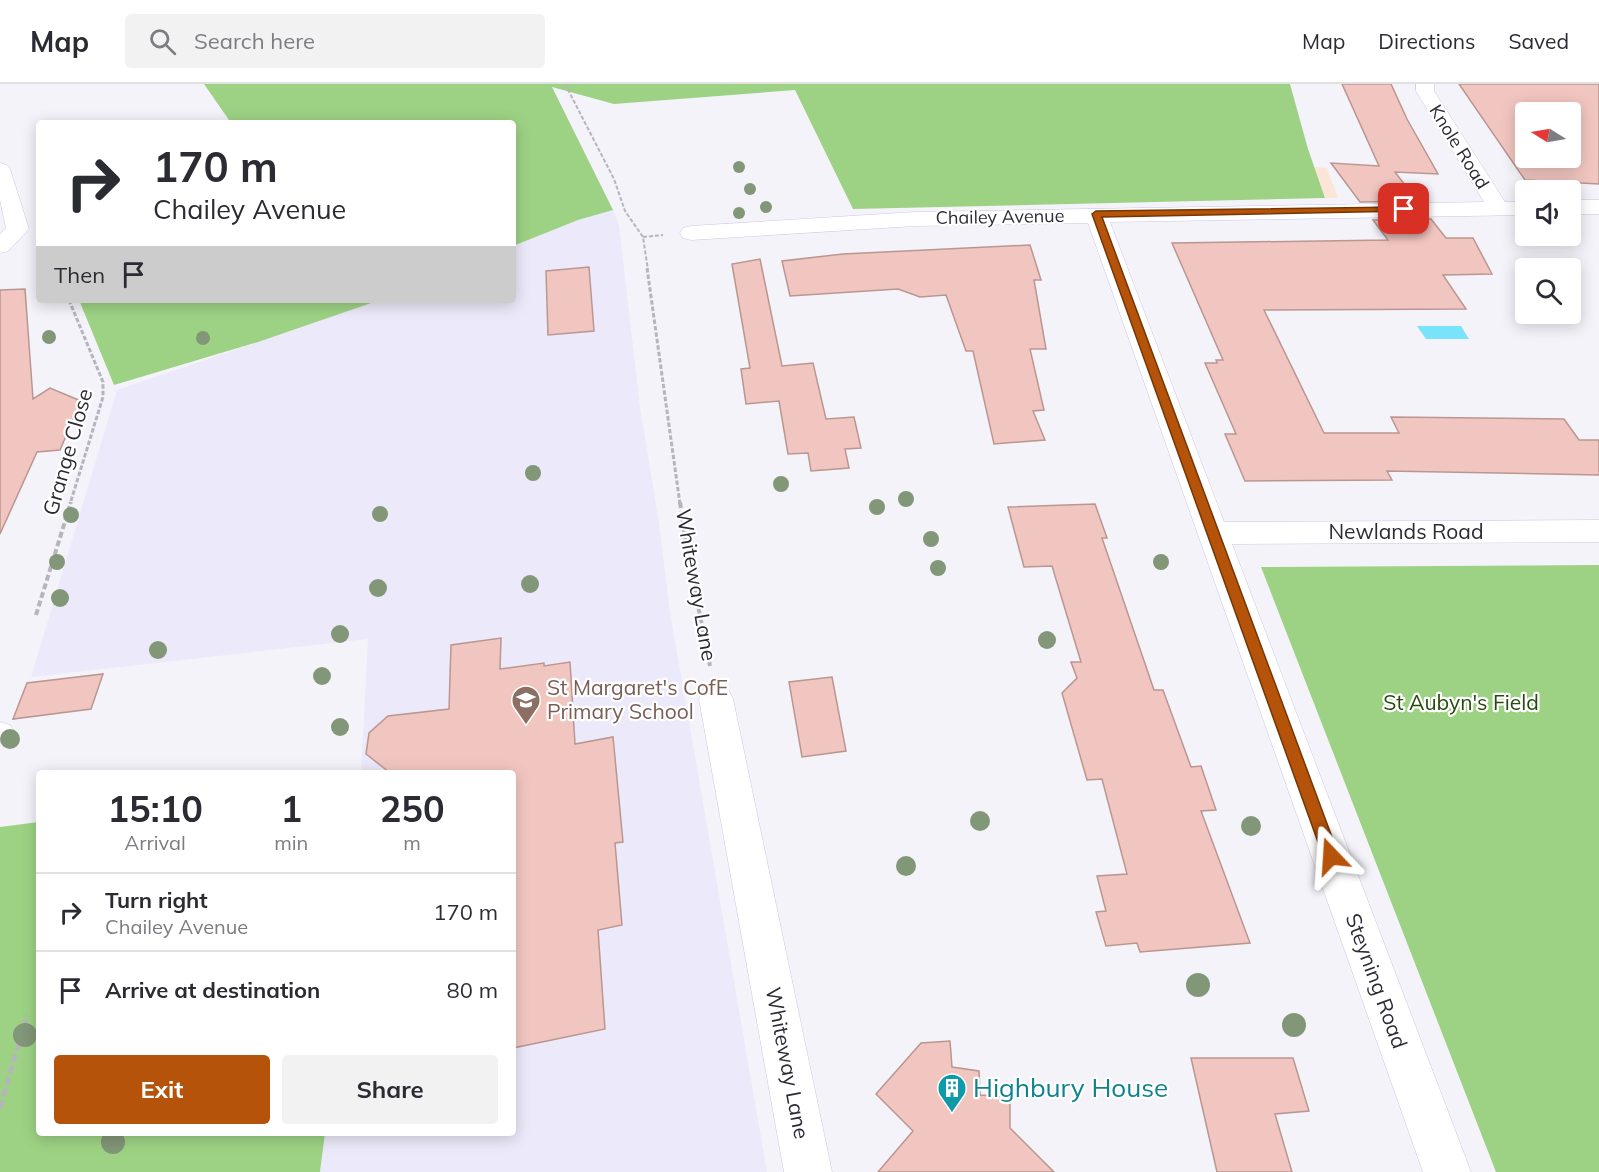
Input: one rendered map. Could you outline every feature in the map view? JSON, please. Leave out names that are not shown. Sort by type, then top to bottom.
[{"type":"street","name":"Knole Road","points":[[1425,84],[1425,91],[1498,208]]},
{"type":"street","points":[[0,169],[18,228],[0,246]]},
{"type":"street","points":[[1581,207],[1599,207]]},
{"type":"street","name":"Chailey Avenue","points":[[692,233],[915,219],[1515,208]]},
{"type":"street","name":"Steyning Road","points":[[1096,214],[1447,1172]]},
{"type":"street","name":"Newlands Road","points":[[1214,533],[1599,531]]},
{"type":"street","name":"Whiteway Lane","points":[[716,699],[808,1172]]},
{"type":"path","name":"Whiteway Lane","points":[[565,84],[614,179],[625,211],[643,237],[686,545],[716,699]]},
{"type":"path","name":"Grange Close","points":[[36,615],[103,397],[103,381],[70,303]]},
{"type":"path","points":[[0,1108],[27,1015]]},
{"type":"shaded area","points":[[1314,167],[1327,168],[1338,198],[1325,198]]},
{"type":"shaded area","name":"St Margaret's CofE Primary School","points":[[613,210],[619,225],[640,407],[659,523],[670,612],[767,1172],[320,1172],[325,1136],[516,1136],[516,770],[361,770],[368,639],[31,677],[117,390],[371,303],[516,303],[516,245],[578,220]]},
{"type":"green space","points":[[204,84],[1290,84],[1308,149],[1325,198],[853,209],[795,90],[614,104],[552,87],[613,210],[578,220],[516,245],[516,120],[229,120]]},
{"type":"green space","points":[[80,303],[371,303],[258,342],[114,385]]},
{"type":"green space","name":"St Aubyn's Field","points":[[1599,565],[1599,1172],[1496,1172],[1261,567]]},
{"type":"green space","points":[[36,822],[36,1136],[325,1136],[320,1172],[0,1172],[0,827]]},
{"type":"water","points":[[1417,326],[1461,326],[1469,339],[1426,339]]},
{"type":"building","points":[[1342,84],[1391,84],[1407,119],[1438,174],[1395,172],[1417,201],[1360,202],[1331,163],[1379,166]]},
{"type":"building","points":[[1459,84],[1599,84],[1599,184],[1581,183],[1581,180],[1525,180],[1517,168],[1581,168],[1581,102],[1515,102],[1515,165]]},
{"type":"building","points":[[1431,219],[1446,238],[1473,238],[1492,274],[1443,275],[1466,309],[1264,310],[1324,433],[1399,433],[1391,417],[1564,419],[1579,440],[1599,440],[1599,475],[1387,471],[1392,480],[1245,481],[1225,434],[1236,434],[1205,363],[1217,363],[1216,360],[1223,360],[1172,243],[1388,240],[1373,220]]},
{"type":"building","points":[[1030,245],[1041,280],[1034,280],[1046,349],[1030,349],[1044,410],[1033,411],[1045,440],[994,444],[973,351],[966,351],[946,295],[920,297],[898,289],[790,296],[782,261],[843,254]]},
{"type":"building","points":[[760,259],[782,366],[813,363],[826,419],[854,417],[861,448],[845,449],[849,468],[811,471],[808,453],[788,454],[779,401],[746,404],[741,369],[750,368],[732,264]]},
{"type":"building","points":[[589,267],[594,331],[548,335],[546,271]]},
{"type":"building","points":[[25,289],[33,399],[50,388],[81,401],[60,450],[37,452],[0,534],[0,290]]},
{"type":"building","points":[[1095,504],[1107,538],[1102,538],[1154,690],[1163,690],[1191,767],[1201,766],[1216,810],[1201,811],[1250,943],[1140,952],[1137,943],[1106,946],[1096,912],[1106,911],[1097,876],[1127,874],[1102,779],[1087,780],[1062,693],[1077,678],[1071,662],[1081,662],[1052,566],[1024,567],[1008,507]]},
{"type":"building","points":[[501,638],[500,669],[570,662],[575,744],[613,737],[623,842],[615,843],[622,925],[598,930],[605,1029],[516,1047],[516,770],[386,770],[366,754],[369,733],[388,716],[449,709],[451,645]]},
{"type":"building","points":[[103,674],[91,709],[13,719],[27,683]]},
{"type":"building","points":[[832,677],[846,751],[802,757],[789,682]]},
{"type":"building","name":"Highbury House","points":[[950,1041],[952,1067],[979,1071],[980,1095],[1010,1097],[1010,1128],[1054,1172],[878,1172],[913,1131],[876,1094],[921,1043]]},
{"type":"building","name":"Highbury House","points":[[1191,1058],[1293,1058],[1309,1111],[1275,1114],[1292,1172],[1217,1172]]},
{"type":"place","name":"St Margaret's CofE Primary School","points":[[526,726]]},
{"type":"place","name":"Highbury House","points":[[952,1114]]},
{"type":"route","points":[[1331,856],[1096,214],[1404,209]]}]
